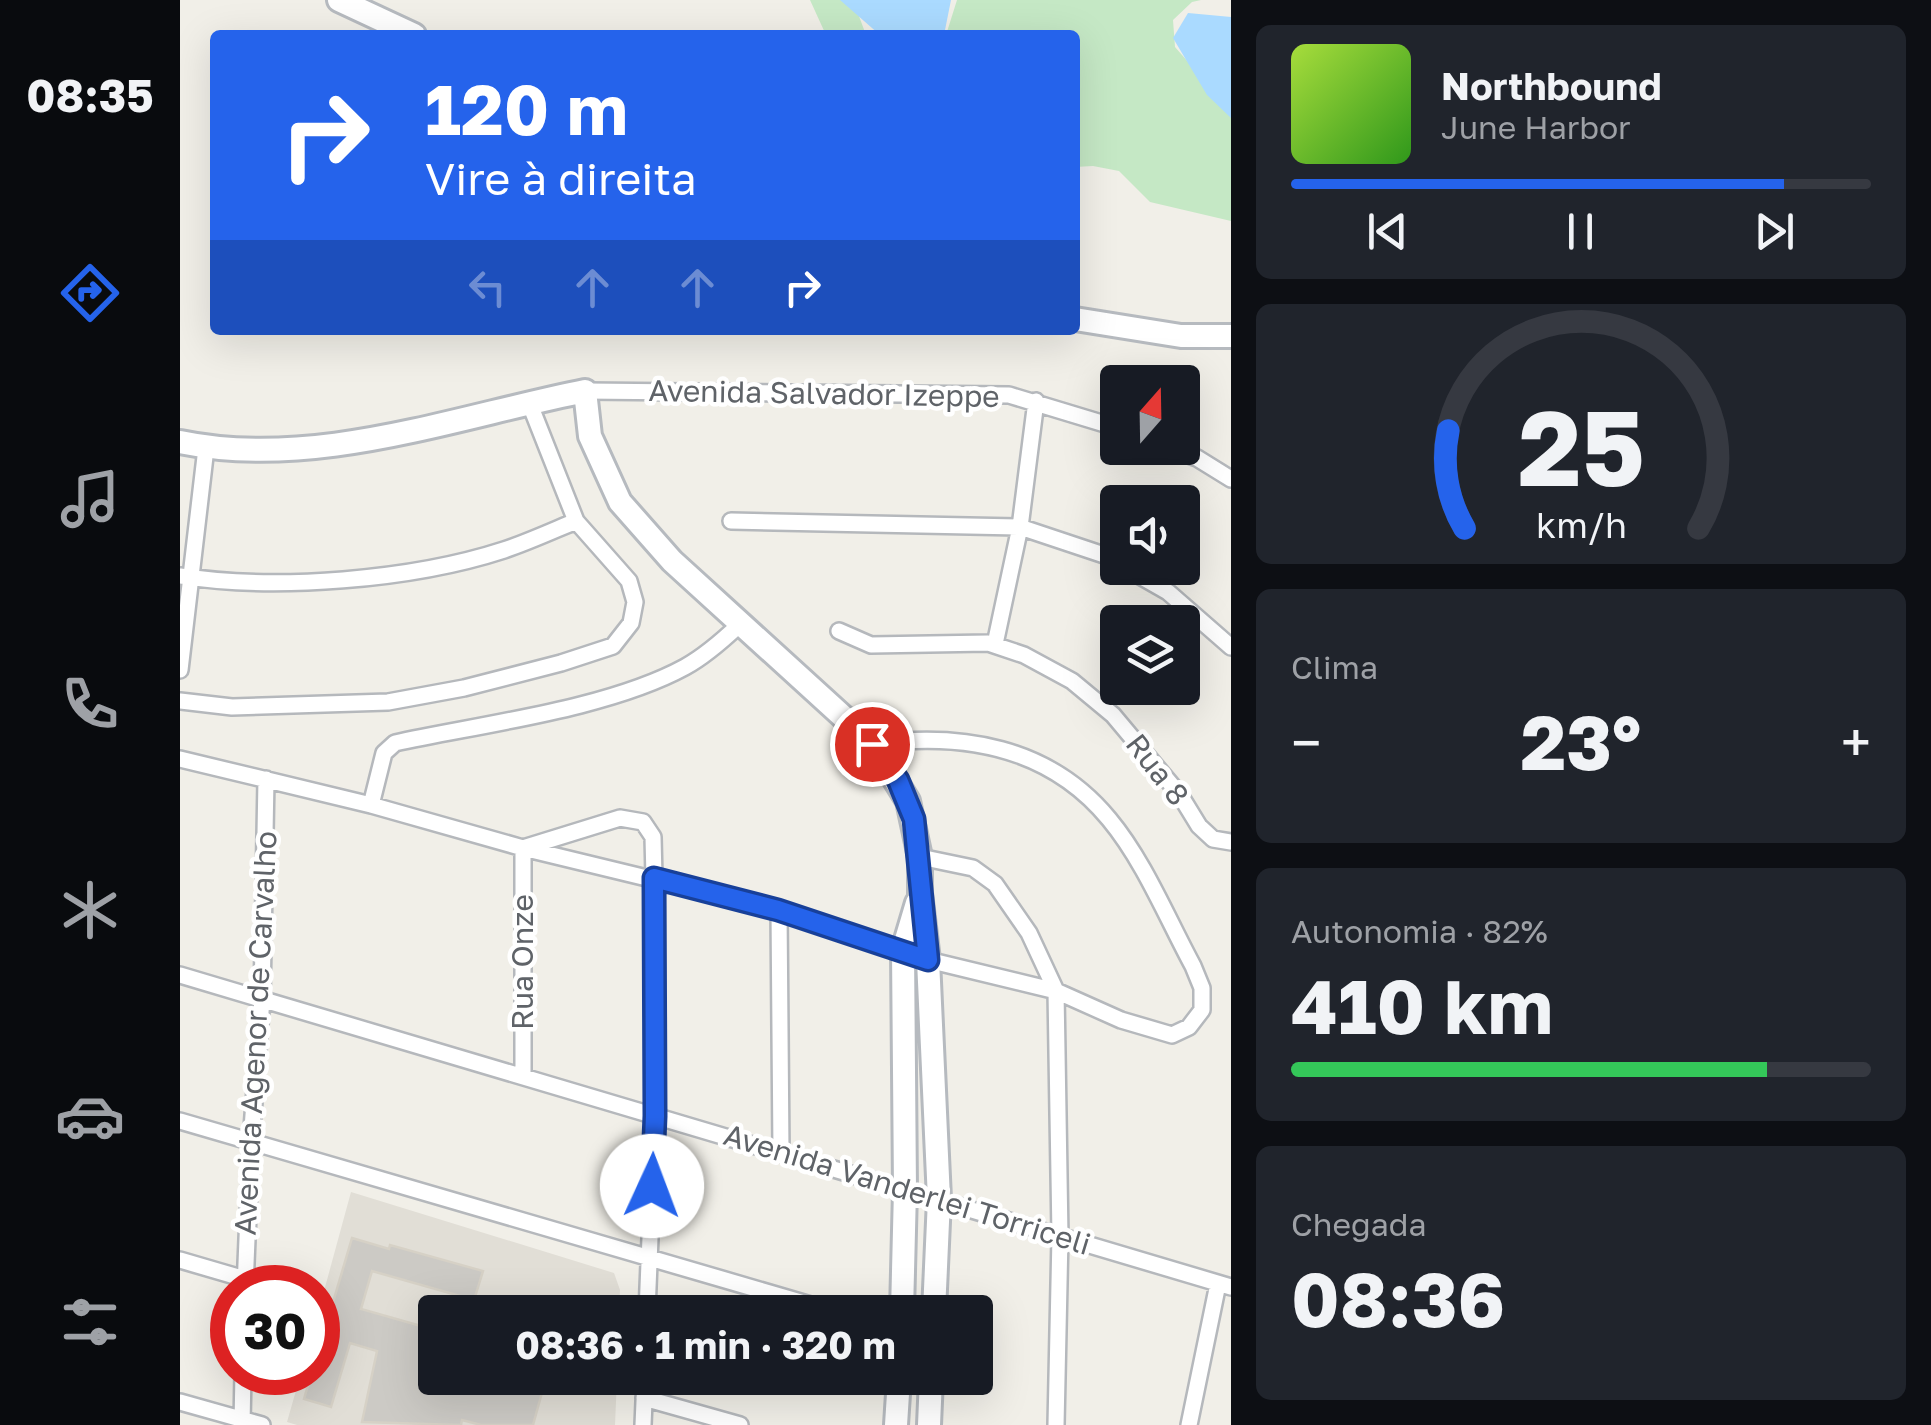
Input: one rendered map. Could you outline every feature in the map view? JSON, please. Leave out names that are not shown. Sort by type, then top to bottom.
[{"type":"street","points":[[339,0],[403,30]]},
{"type":"street","points":[[1080,320],[1181,336],[1231,336]]},
{"type":"street","points":[[180,442],[206,448],[316,446],[400,435],[585,391],[590,436],[620,502],[672,562],[872,744],[908,801],[920,856],[928,960],[939,1199],[935,1295]]},
{"type":"street","name":"Avenida Salvador Izeppe","points":[[585,391],[986,394],[1036,402],[1100,422]]},
{"type":"street","points":[[180,701],[232,708],[388,702],[464,688],[613,646],[631,624],[635,602],[632,592],[628,581],[576,521],[529,402]]},
{"type":"street","points":[[995,644],[1020,526],[1036,402]]},
{"type":"street","points":[[180,670],[184,576],[206,448]]},
{"type":"street","points":[[1200,460],[1231,478]]},
{"type":"street","points":[[731,520],[1020,526],[1100,554]]},
{"type":"street","points":[[184,576],[303,582],[434,568],[504,550],[576,521]]},
{"type":"street","points":[[1156,585],[1231,648]]},
{"type":"street","points":[[371,804],[384,753],[396,743],[587,703],[650,682],[701,658],[740,626]]},
{"type":"street","name":"Rua 8","points":[[839,631],[872,645],[995,644],[1072,681],[1113,715],[1180,795],[1199,826],[1213,839],[1231,842]]},
{"type":"street","points":[[180,759],[371,804],[524,848],[778,910],[928,960],[1056,991],[1121,1020],[1172,1035],[1190,1028],[1202,1010],[1202,988],[1142,870],[1112,821],[1087,795],[1022,754],[970,741],[872,744]]},
{"type":"street","name":"Avenida Agenor de Carvalho","points":[[246,1265],[250,1141],[262,999],[266,780]]},
{"type":"street","points":[[524,848],[620,818],[632,818],[650,830],[654,878],[655,1116],[649,1295]]},
{"type":"street","name":"Rua Onze","points":[[524,848],[524,1076]]},
{"type":"street","points":[[920,856],[973,868],[994,884],[1029,933],[1056,991],[1060,1236],[1056,1425]]},
{"type":"street","points":[[902,1295],[903,950],[920,893]]},
{"type":"street","points":[[778,910],[781,1152]]},
{"type":"street","name":"Avenida Vanderlei Torriceli","points":[[180,974],[1225,1286]]},
{"type":"street","points":[[180,1121],[777,1295]]},
{"type":"street","points":[[180,1260],[210,1271]]},
{"type":"street","points":[[1189,1425],[1225,1286]]},
{"type":"street","points":[[242,1422],[243,1395]]},
{"type":"street","points":[[643,1425],[644,1395]]},
{"type":"street","points":[[896,1425],[897,1395]]},
{"type":"street","points":[[929,1425],[930,1395]]},
{"type":"street","points":[[644,1398],[740,1425]]},
{"type":"street","points":[[180,1402],[262,1425]]},
{"type":"shaded area","points":[[351,1192],[614,1273],[620,1295],[418,1295],[418,1395],[616,1395],[615,1425],[287,1422],[295,1395],[340,1395],[340,1265],[331,1265]]},
{"type":"green space","points":[[810,0],[853,0],[864,30],[824,30]]},
{"type":"green space","points":[[957,0],[1201,0],[1192,2],[1173,20],[1175,47],[1231,111],[1231,221],[1150,202],[1119,171],[1080,167],[1080,30],[948,30]]},
{"type":"water","points":[[840,0],[951,0],[945,30],[874,30]]},
{"type":"water","points":[[1188,13],[1231,17],[1231,118],[1207,95],[1173,38]]},
{"type":"building","points":[[352,1238],[483,1271],[476,1295],[456,1295],[372,1271],[361,1309],[418,1325],[418,1395],[541,1395],[533,1425],[481,1425],[462,1420],[461,1425],[362,1422],[377,1351],[350,1343],[340,1377],[340,1279]]},
{"type":"building","points":[[305,1395],[335,1395],[331,1407],[304,1399]]},
{"type":"route","points":[[652,1186],[654,878],[778,910],[928,960],[914,819],[898,780],[872,744]]}]
